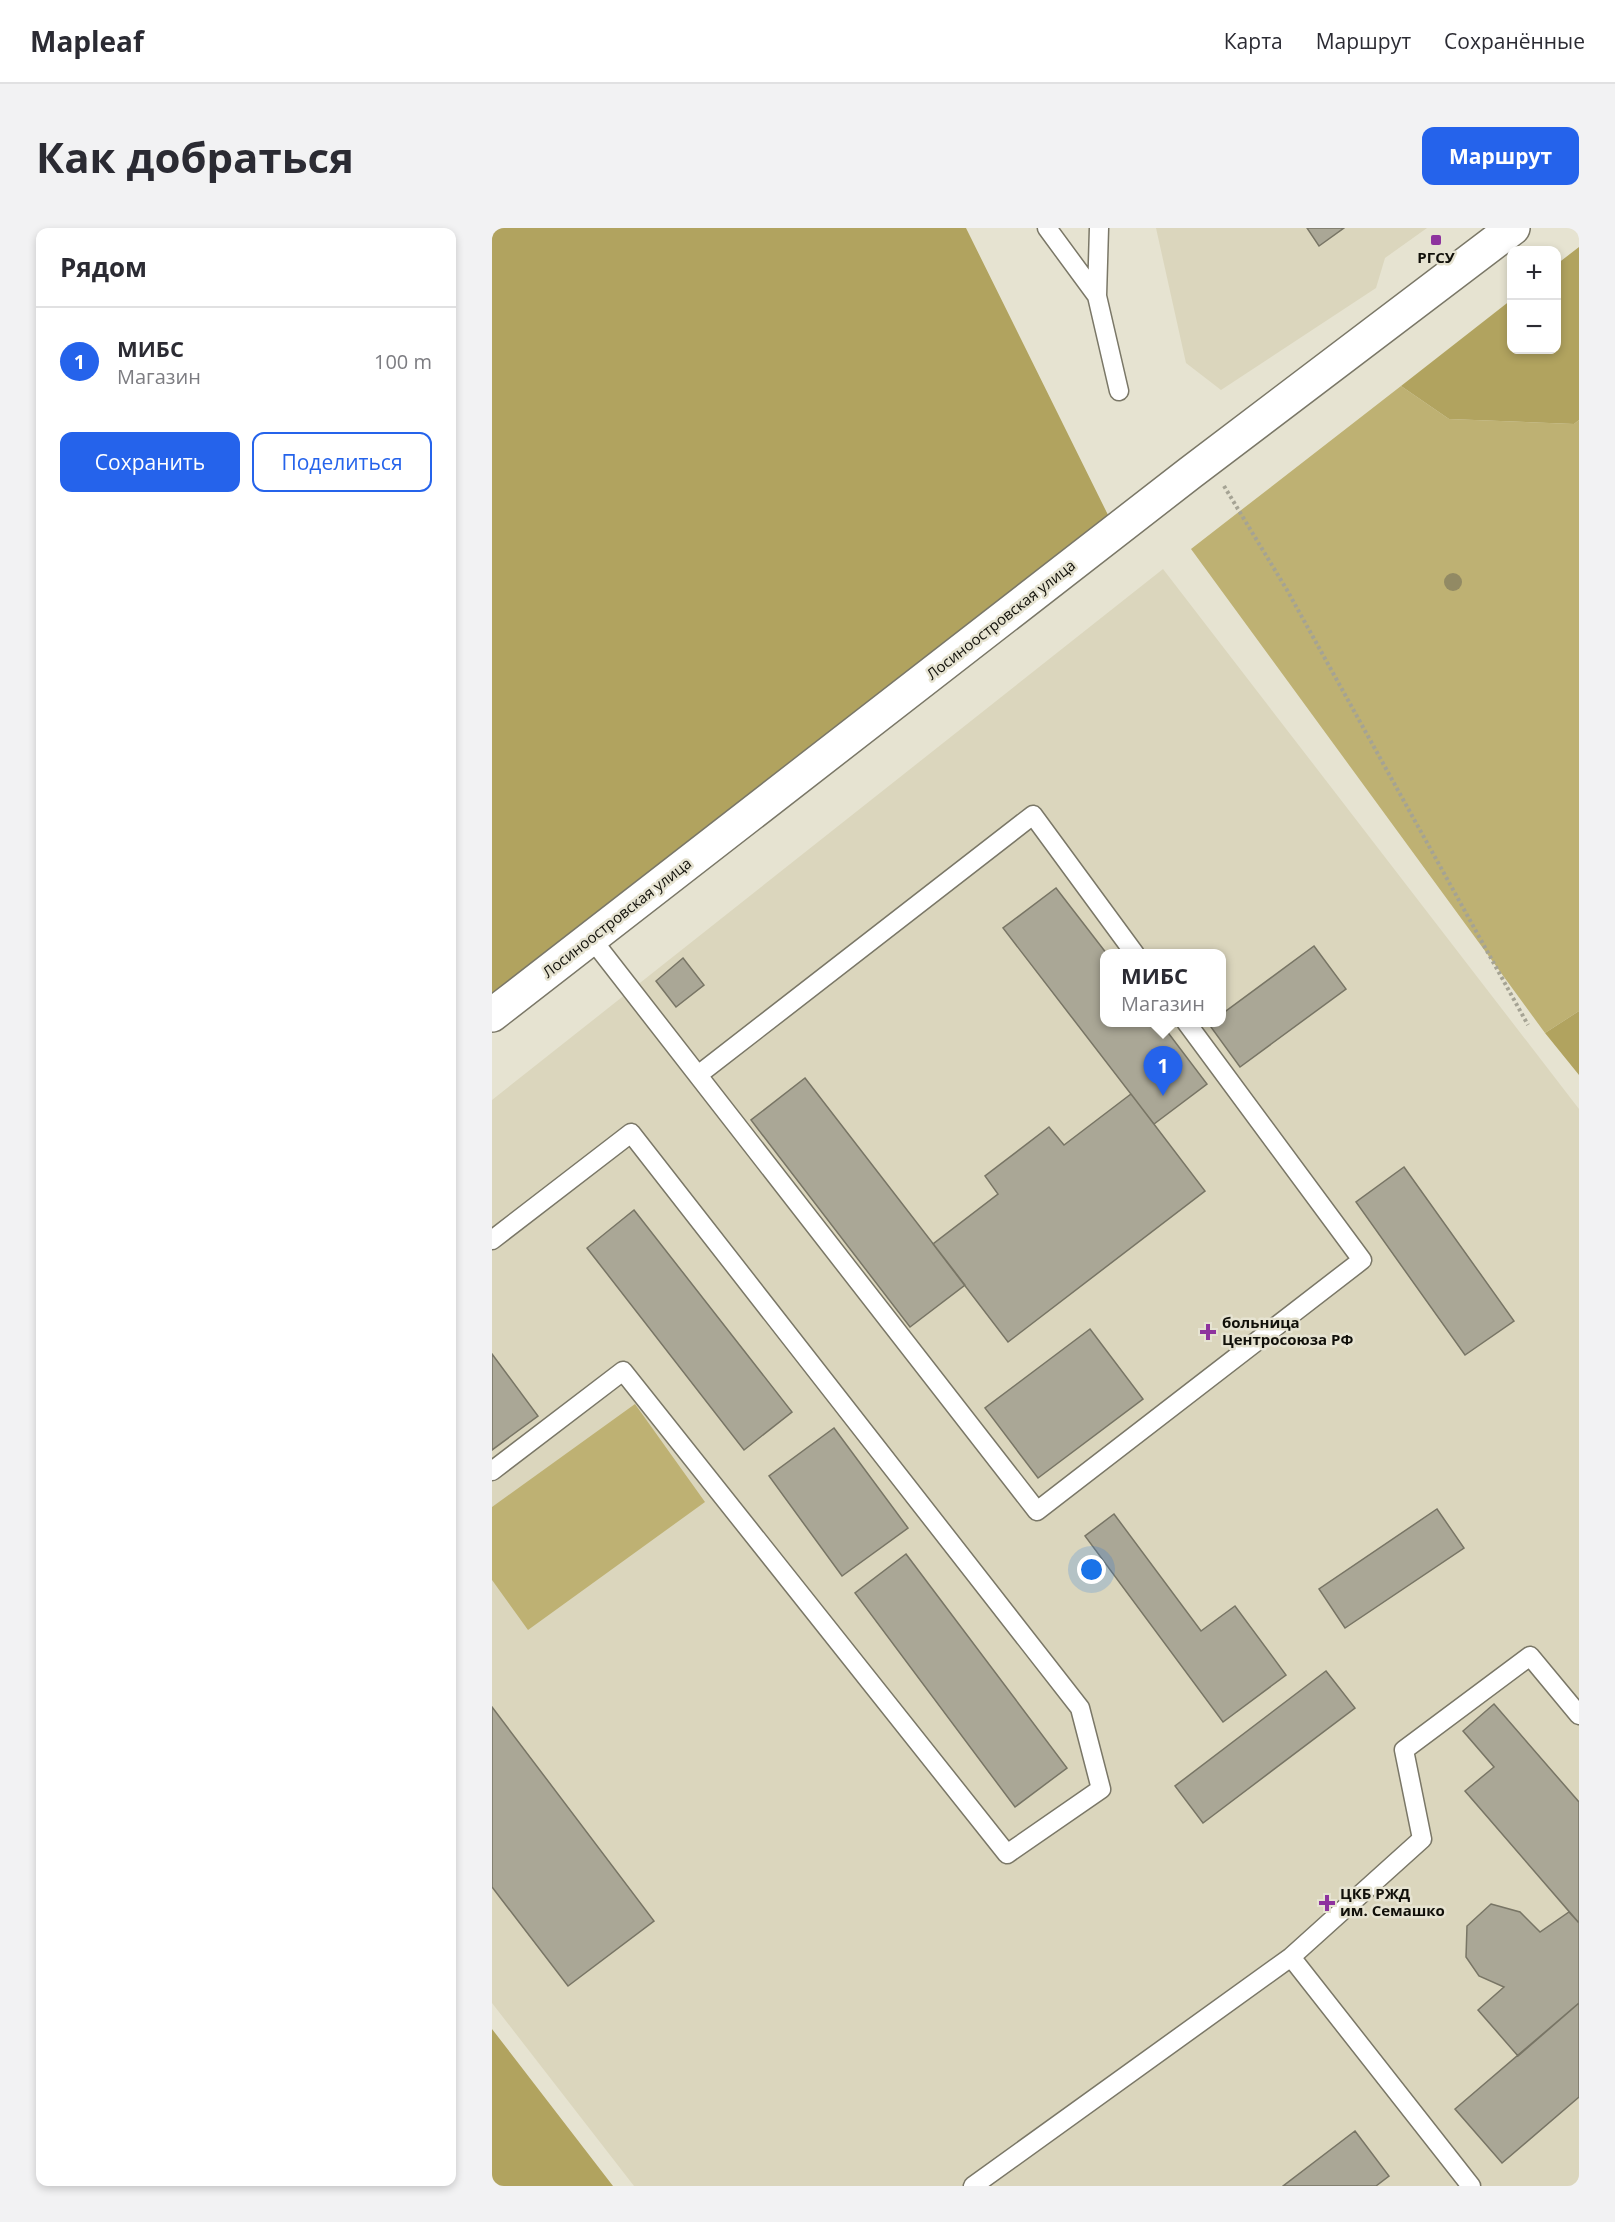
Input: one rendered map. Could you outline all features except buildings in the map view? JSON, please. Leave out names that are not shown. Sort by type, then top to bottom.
[{"type":"street","name":"Лосиноостровская улица","points":[[492,1015],[1209,458],[1513,228]]},
{"type":"lane","points":[[1047,228],[1097,296]]},
{"type":"lane","points":[[1097,230],[1097,296],[1119,391]]},
{"type":"lane","points":[[698,1075],[1033,815],[1131,949]]},
{"type":"lane","points":[[591,938],[1037,1511],[1362,1260],[1189,1027]]},
{"type":"lane","points":[[492,1240],[631,1133],[1080,1708],[1101,1789],[1007,1854],[623,1371],[492,1471]]},
{"type":"lane","points":[[973,2186],[1291,1957],[1422,1839],[1404,1750],[1530,1656],[1579,1715]]},
{"type":"lane","points":[[1291,1957],[1471,2186]]},
{"type":"path","points":[[1209,458],[1231,500],[1287,590],[1528,1025]]},
{"type":"shaded area","points":[[492,228],[966,228],[1110,519],[492,1004]]},
{"type":"shaded area","points":[[1156,228],[1427,228],[1385,258],[1376,288],[1221,390],[1186,363]]},
{"type":"shaded area","points":[[1579,247],[1579,420],[1574,424],[1449,419],[1401,386],[1507,303],[1507,354],[1561,354],[1561,261]]},
{"type":"shaded area","points":[[1401,386],[1449,419],[1574,424],[1579,420],[1579,1011],[1545,1033],[1191,549]]},
{"type":"shaded area","points":[[1163,569],[1579,1109],[1579,2186],[634,2186],[492,2003],[492,1100]]},
{"type":"shaded area","points":[[1579,1011],[1579,1075],[1545,1033]]},
{"type":"shaded area","points":[[635,1404],[705,1502],[528,1630],[492,1580],[492,1507]]},
{"type":"shaded area","points":[[492,2029],[613,2186],[492,2186]]},
{"type":"place","name":"РГСУ","points":[[1436,240]]},
{"type":"place","name":"МИБС","points":[[1163,1096]]},
{"type":"place","name":"больница Центросоюза РФ","points":[[1208,1332]]},
{"type":"place","name":"ЦКБ РЖД им. Семашко","points":[[1327,1903]]}]
